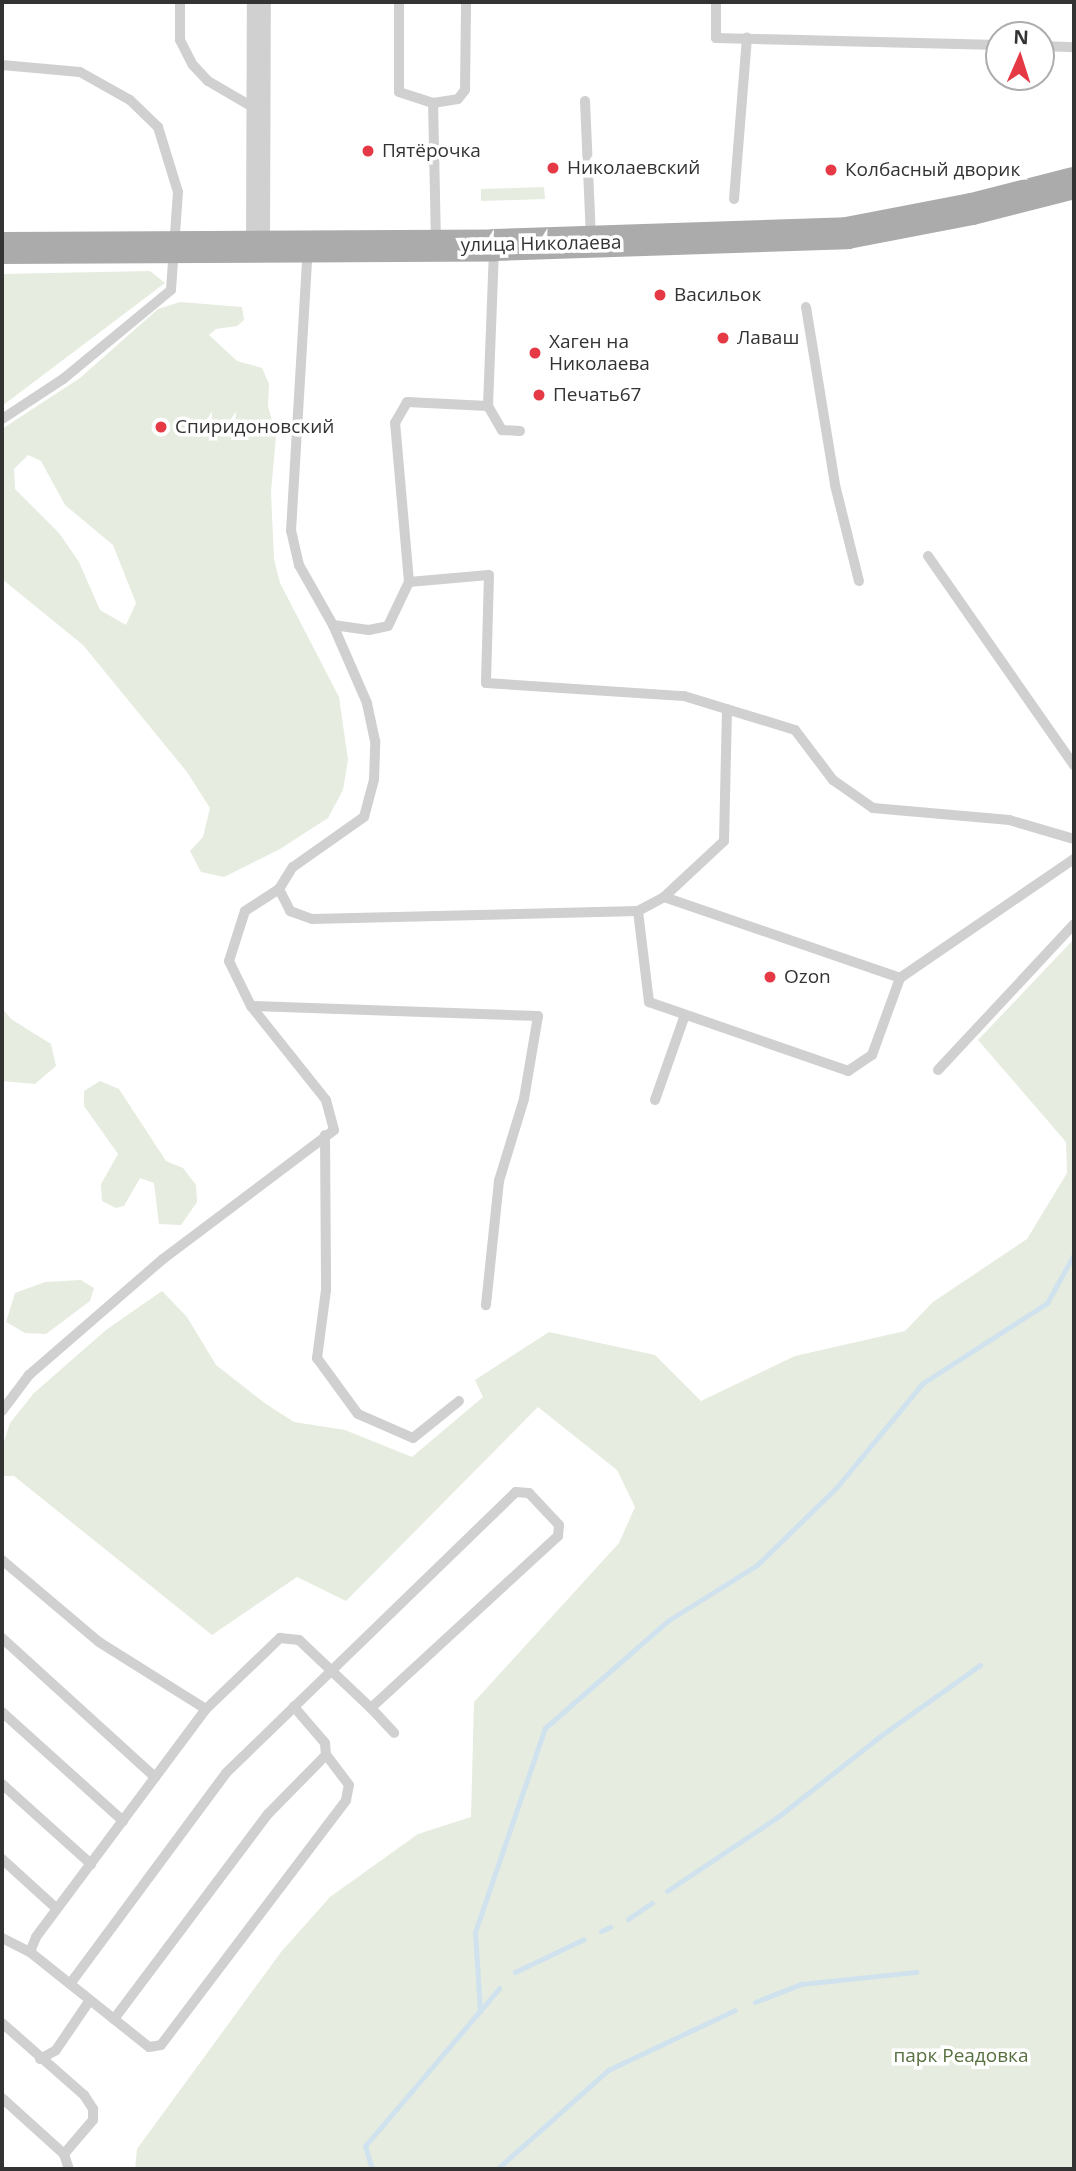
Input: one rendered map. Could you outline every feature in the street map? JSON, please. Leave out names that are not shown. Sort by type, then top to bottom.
[{"type":"main road","name":"улица Николаева","points":[[2,248],[494,245],[847,233],[972,209],[1074,183]]},
{"type":"street","points":[[258,245],[259,2]]},
{"type":"lane","points":[[180,2],[180,40],[193,65],[208,81],[258,110]]},
{"type":"lane","points":[[399,2],[399,92],[433,103],[457,99],[465,90],[466,2]]},
{"type":"lane","points":[[716,2],[716,38],[985,45]]},
{"type":"lane","points":[[734,199],[747,38]]},
{"type":"lane","points":[[1055,46],[1074,47]]},
{"type":"lane","points":[[2,65],[80,72],[130,100],[158,127],[178,192],[171,290],[63,379],[2,419]]},
{"type":"lane","points":[[586,101],[592,243]]},
{"type":"lane","points":[[433,103],[436,246]]},
{"type":"lane","points":[[494,245],[488,406],[502,430],[520,431]]},
{"type":"lane","points":[[2,1411],[29,1375],[163,1259],[334,1130],[326,1100],[251,1006],[229,961],[245,911],[279,889],[293,867],[364,817],[374,779],[375,741],[367,703],[333,625],[299,565],[291,531],[308,246]]},
{"type":"lane","points":[[806,307],[835,485],[859,581]]},
{"type":"lane","points":[[333,625],[369,630],[388,626],[409,582],[395,423],[407,402],[488,406]]},
{"type":"lane","points":[[928,556],[1074,765]]},
{"type":"lane","points":[[409,582],[489,575],[486,683],[684,696],[795,730],[832,780],[873,808],[1009,820],[1074,839]]},
{"type":"lane","points":[[279,889],[290,911],[312,919],[638,911],[664,897],[724,841],[727,709]]},
{"type":"lane","points":[[638,911],[649,1002],[848,1071],[872,1055],[900,978],[1074,859]]},
{"type":"lane","points":[[664,897],[900,978]]},
{"type":"lane","points":[[938,1070],[1074,924]]},
{"type":"lane","points":[[251,1006],[538,1016],[524,1099],[499,1181],[486,1305]]},
{"type":"lane","points":[[654,1100],[685,1015]]},
{"type":"lane","points":[[325,1135],[326,1290],[317,1357],[358,1414],[412,1438],[459,1401]]},
{"type":"lane","points":[[70,1984],[226,1773],[516,1492],[530,1493],[558,1525],[558,1536],[371,1709]]},
{"type":"lane","points":[[2,1560],[99,1642],[206,1709]]},
{"type":"lane","points":[[2,1638],[155,1777]]},
{"type":"lane","points":[[30,1952],[57,1909],[206,1709],[280,1638],[299,1640],[333,1669],[394,1733]]},
{"type":"lane","points":[[2,1938],[30,1952],[149,2047],[161,2045],[346,1800],[349,1785],[326,1755],[325,1743],[293,1707]]},
{"type":"lane","points":[[2,1712],[122,1821]]},
{"type":"lane","points":[[114,2019],[268,1814],[326,1755]]},
{"type":"lane","points":[[2,1784],[91,1864]]},
{"type":"lane","points":[[2,1859],[57,1909]]},
{"type":"lane","points":[[40,2059],[56,2050],[90,2000]]},
{"type":"lane","points":[[2,2022],[40,2059],[84,2095],[93,2109],[93,2120],[64,2154]]},
{"type":"lane","points":[[2,2098],[64,2154],[69,2169]]},
{"type":"green space","points":[[544,187],[545,199],[481,201],[481,189]]},
{"type":"green space","points":[[150,271],[165,283],[2,406],[2,274]]},
{"type":"green space","points":[[180,302],[242,307],[244,320],[237,326],[216,329],[209,335],[237,361],[262,368],[269,384],[268,406],[276,436],[271,492],[274,559],[280,583],[339,697],[348,760],[343,790],[328,818],[280,849],[224,877],[201,872],[190,851],[203,837],[210,808],[187,772],[83,645],[2,579],[2,429],[80,378],[158,309]],"holes":[[[28,455],[41,461],[65,505],[113,545],[136,603],[126,625],[100,610],[79,562],[59,533],[15,489],[14,469]]]},
{"type":"green space","name":"парк Реадовка","points":[[1074,939],[1074,2169],[135,2169],[137,2149],[281,1952],[330,1897],[418,1834],[471,1817],[474,1702],[619,1543],[635,1507],[617,1470],[538,1407],[346,1601],[297,1577],[212,1635],[14,1476],[2,1476],[2,1448],[10,1423],[34,1393],[106,1330],[162,1291],[187,1317],[216,1365],[266,1404],[294,1422],[345,1430],[412,1457],[483,1397],[475,1380],[549,1332],[655,1355],[701,1401],[795,1356],[905,1331],[933,1302],[1027,1239],[1067,1173],[1066,1142],[978,1040]]},
{"type":"green space","points":[[2,1008],[11,1019],[51,1044],[56,1066],[35,1084],[2,1081]]},
{"type":"green space","points":[[100,1081],[119,1089],[166,1161],[183,1168],[196,1185],[197,1202],[181,1225],[159,1224],[154,1183],[140,1178],[124,1206],[116,1208],[102,1201],[101,1184],[118,1154],[84,1106],[84,1091]]},
{"type":"green space","points":[[81,1280],[94,1288],[90,1301],[46,1334],[25,1333],[6,1322],[15,1293],[45,1282]]},
{"type":"waterway","points":[[372,2169],[365,2146],[480,2011],[475,1932],[545,1728],[669,1620],[757,1565],[836,1488],[923,1383],[1047,1303],[1074,1254]]},
{"type":"waterway","points":[[667,1891],[779,1816],[883,1734],[980,1665]]},
{"type":"waterway","points":[[628,1919],[652,1903]]},
{"type":"waterway","points":[[601,1931],[610,1927]]},
{"type":"waterway","points":[[515,1972],[584,1939]]},
{"type":"waterway","points":[[755,2002],[801,1984],[916,1972]]},
{"type":"waterway","points":[[480,2011],[499,1988]]},
{"type":"waterway","points":[[497,2169],[608,2070],[735,2010]]},
{"type":"place","name":"Пятёрочка","points":[[368,151]]},
{"type":"place","name":"Николаевский","points":[[553,168]]},
{"type":"place","name":"Колбасный дворик","points":[[831,170]]},
{"type":"place","name":"Васильок","points":[[660,295]]},
{"type":"place","name":"Лаваш","points":[[723,338]]},
{"type":"place","name":"Хаген на Николаева","points":[[535,353]]},
{"type":"place","name":"Печать67","points":[[539,395]]},
{"type":"place","name":"Спиридоновский","points":[[161,427]]},
{"type":"place","name":"Ozon","points":[[770,977]]}]
